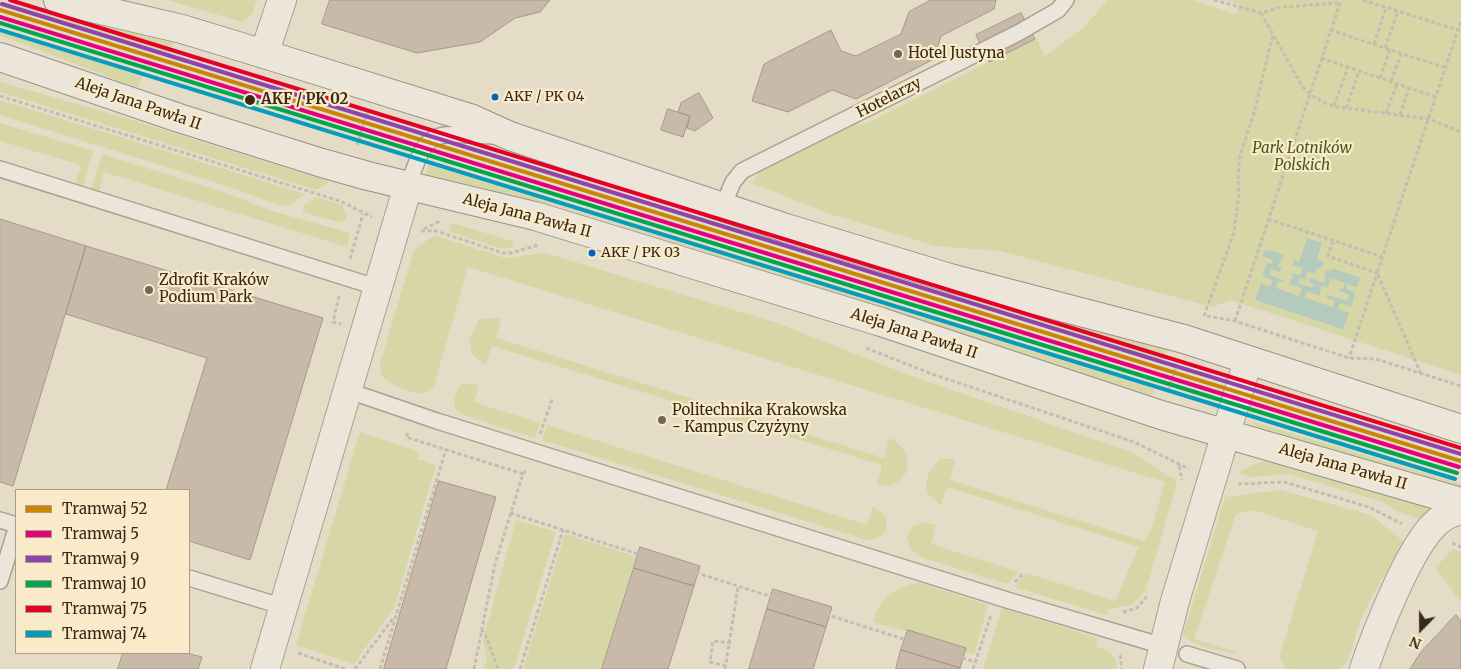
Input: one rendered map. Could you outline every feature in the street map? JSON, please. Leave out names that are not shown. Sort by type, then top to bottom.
[{"type":"main road","points":[[58,0],[182,29],[264,54],[470,118],[510,136],[786,228],[950,278],[1133,324],[1461,429]]},
{"type":"main road","points":[[264,54],[282,0]]},
{"type":"main road","name":"Aleja Jana Pawła II","points":[[0,57],[179,118],[349,171],[508,209],[881,322],[1143,409],[1461,502]]},
{"type":"main road","points":[[265,669],[349,391],[408,186]]},
{"type":"main road","points":[[1169,657],[1224,433],[1248,361]]},
{"type":"main road","points":[[1364,669],[1399,584],[1430,529],[1444,516],[1461,510]]},
{"type":"lane","name":"Hotelarzy","points":[[723,206],[738,176],[750,167],[1018,33],[1058,10],[1066,0]]},
{"type":"lane","points":[[408,186],[421,150],[437,136],[510,136]]},
{"type":"lane","points":[[0,169],[379,288]]},
{"type":"lane","points":[[349,391],[1007,600],[1169,657],[1237,669]]},
{"type":"lane","points":[[0,520],[15,527]]},
{"type":"lane","points":[[0,581],[15,530]]},
{"type":"lane","points":[[190,578],[284,607]]},
{"type":"path","points":[[1214,0],[1261,13],[1281,7],[1340,1],[1235,321]]},
{"type":"path","points":[[1363,0],[1460,31]]},
{"type":"path","points":[[1374,44],[1386,7]]},
{"type":"path","points":[[1385,48],[1398,11]]},
{"type":"path","points":[[1261,13],[1295,76],[1309,93],[1334,106],[1429,119],[1461,132]]},
{"type":"path","points":[[1349,358],[1436,97],[1460,31],[1461,22]]},
{"type":"path","points":[[1330,30],[1446,68]]},
{"type":"path","points":[[1204,316],[1234,232],[1239,192],[1240,156],[1254,113],[1273,34]]},
{"type":"path","points":[[1380,78],[1390,49]]},
{"type":"path","points":[[1391,81],[1401,54]]},
{"type":"path","points":[[1321,58],[1436,97]]},
{"type":"path","points":[[1334,106],[1348,66]]},
{"type":"path","points":[[1346,108],[1359,70]]},
{"type":"path","points":[[1386,114],[1397,84]]},
{"type":"path","points":[[1400,115],[1409,88]]},
{"type":"path","points":[[0,96],[316,193],[346,203],[363,214],[376,218]]},
{"type":"path","points":[[358,143],[367,115]]},
{"type":"path","points":[[355,240],[363,214]]},
{"type":"path","points":[[1268,219],[1382,257]]},
{"type":"path","points":[[421,231],[436,231],[503,253],[511,253],[544,243]]},
{"type":"path","points":[[1333,241],[1328,256],[1377,273],[1421,374]]},
{"type":"path","points":[[1198,314],[1235,321],[1349,358],[1376,359],[1461,386]]},
{"type":"path","points":[[862,346],[932,374],[1134,442],[1179,466],[1187,468]]},
{"type":"path","points":[[1168,392],[1176,368]]},
{"type":"path","points":[[539,438],[552,396]]},
{"type":"path","points":[[410,427],[406,437],[523,474]]},
{"type":"path","points":[[1151,450],[1152,444]]},
{"type":"path","points":[[380,669],[446,449]]},
{"type":"path","points":[[474,669],[495,564],[523,474],[530,464]]},
{"type":"path","points":[[1179,466],[1183,486]]},
{"type":"path","points":[[1231,482],[1249,485],[1284,482],[1369,507],[1409,527]]},
{"type":"path","points":[[510,513],[976,662]]},
{"type":"path","points":[[520,669],[563,530]]},
{"type":"path","points":[[731,643],[712,641],[710,662],[726,667],[731,643],[738,587]]},
{"type":"path","points":[[1117,612],[1137,608],[1151,589]]},
{"type":"path","points":[[974,669],[994,607],[1005,606],[1007,600]]},
{"type":"path","points":[[355,669],[396,615]]},
{"type":"path","points":[[481,629],[486,636],[498,669]]},
{"type":"path","points":[[290,651],[345,669]]},
{"type":"green space","points":[[167,0],[257,0],[251,16],[242,22]]},
{"type":"green space","name":"Park Lotników Polskich","points":[[1108,0],[1193,0],[1236,14],[1239,4],[1227,0],[1461,0],[1461,375],[1230,300],[1213,307],[1000,251],[936,246],[827,213],[752,183],[760,172],[852,126],[865,124],[1036,38],[1045,56],[1083,28]]},
{"type":"green space","points":[[0,1],[173,42],[169,54]]},
{"type":"green space","points":[[0,32],[142,76],[138,88],[0,35]]},
{"type":"green space","points":[[0,82],[119,116],[328,181],[327,184],[316,190],[0,92]]},
{"type":"green space","points":[[0,100],[305,194],[291,205],[283,206],[221,184],[0,115]]},
{"type":"green space","points":[[0,123],[93,151],[83,186],[75,183],[81,165],[0,141]]},
{"type":"green space","points":[[458,142],[936,290],[1167,349],[1162,362],[454,143]]},
{"type":"green space","points":[[102,154],[223,192],[272,211],[350,233],[347,247],[104,172],[99,191],[91,189]]},
{"type":"green space","points":[[429,165],[1154,389],[1152,397],[903,314],[558,206],[425,174]]},
{"type":"green space","points":[[316,197],[342,205],[346,220],[339,222],[303,212],[303,206]]},
{"type":"green space","points":[[452,223],[512,241],[514,247],[503,249],[453,233],[449,230]]},
{"type":"green space","points":[[434,235],[505,258],[545,253],[777,323],[909,375],[1131,452],[1176,480],[1177,483],[1145,592],[1132,605],[1109,609],[1107,615],[1014,587],[1026,573],[1115,601],[1139,547],[947,487],[941,505],[928,494],[926,484],[930,471],[940,459],[955,459],[950,480],[1144,541],[1151,530],[1165,482],[468,267],[433,389],[421,393],[399,388],[382,376],[380,363],[414,250]]},
{"type":"green space","points":[[501,319],[496,338],[884,458],[889,438],[899,444],[905,452],[908,460],[907,469],[903,477],[897,482],[888,486],[877,485],[882,465],[492,346],[485,365],[472,354],[469,338],[479,320]]},
{"type":"green space","points":[[463,383],[479,385],[474,402],[540,423],[535,438],[460,414],[455,406],[454,398],[457,390]]},
{"type":"green space","points":[[1265,394],[1461,451],[1461,455]]},
{"type":"green space","points":[[1251,421],[1461,484],[1461,487],[1258,429]]},
{"type":"green space","points":[[547,425],[867,525],[873,506],[886,517],[886,530],[876,538],[871,540],[864,539],[542,440]]},
{"type":"green space","points":[[360,432],[419,452],[417,459],[436,465],[394,608],[354,664],[296,645]]},
{"type":"green space","points":[[1267,461],[1428,507],[1430,511],[1423,520],[1398,512],[1381,501],[1288,474],[1251,477],[1238,473],[1253,464]]},
{"type":"green space","points":[[1280,490],[1371,515],[1408,545],[1373,595],[1362,616],[1352,651],[1347,661],[1339,669],[1290,669],[1285,668],[1279,658],[1318,531],[1253,510],[1236,514],[1194,639],[1239,653],[1200,646],[1183,635],[1225,497]]},
{"type":"green space","points":[[516,520],[556,532],[514,669],[484,669],[487,658],[483,640]]},
{"type":"green space","points":[[925,522],[936,525],[931,544],[1019,572],[1007,584],[920,557],[911,550],[907,537],[912,527]]},
{"type":"green space","points":[[565,534],[637,557],[602,669],[523,669]]},
{"type":"green space","points":[[1453,549],[1461,552],[1461,602],[1435,568]]},
{"type":"green space","points":[[919,583],[988,605],[974,655],[965,652],[966,648],[873,622],[880,606],[889,595],[902,587]]},
{"type":"green space","points":[[1002,608],[1097,638],[1096,646],[1113,656],[1117,669],[983,669]]},
{"type":"shaded area","points":[[1307,238],[1322,243],[1317,259],[1324,262],[1322,267],[1316,269],[1315,274],[1308,271],[1305,280],[1300,278],[1298,283],[1312,288],[1314,284],[1309,282],[1310,278],[1324,283],[1326,277],[1330,279],[1328,288],[1321,286],[1320,296],[1307,291],[1305,298],[1333,307],[1335,301],[1326,298],[1327,295],[1347,301],[1349,294],[1339,291],[1339,288],[1343,289],[1345,283],[1324,276],[1326,270],[1331,271],[1332,268],[1360,278],[1357,287],[1348,284],[1346,289],[1355,293],[1351,307],[1340,303],[1338,309],[1349,313],[1343,329],[1255,300],[1261,283],[1270,287],[1273,281],[1262,276],[1267,263],[1272,264],[1273,260],[1263,256],[1265,249],[1284,255],[1278,266],[1282,268],[1280,272],[1271,269],[1269,275],[1283,280],[1282,282],[1278,281],[1276,288],[1299,296],[1302,288],[1289,284],[1294,276],[1291,275],[1292,273],[1300,275],[1303,268],[1293,265],[1294,260],[1299,262]]},
{"type":"building","points":[[330,0],[550,0],[540,12],[515,18],[480,42],[417,53],[322,24]]},
{"type":"building","name":"Hotel Justyna","points":[[931,0],[996,0],[994,9],[941,36],[934,59],[856,99],[832,90],[788,112],[752,101],[764,64],[831,30],[841,51],[856,56],[901,34],[909,12]]},
{"type":"building","points":[[1021,13],[1035,39],[989,62],[976,35]]},
{"type":"building","points":[[699,93],[713,118],[695,131],[687,128],[690,116],[678,112],[681,103]]},
{"type":"building","points":[[668,109],[690,116],[683,137],[661,130]]},
{"type":"building","points":[[0,219],[86,246],[13,486],[0,482]]},
{"type":"building","points":[[86,246],[323,318],[250,560],[190,541],[190,489],[166,489],[207,358],[66,314]]},
{"type":"building","points":[[439,481],[496,497],[446,669],[384,669]]},
{"type":"building","points":[[640,547],[700,566],[694,586],[634,568]]},
{"type":"building","points":[[634,568],[694,586],[668,669],[602,669]]},
{"type":"building","points":[[773,589],[832,607],[826,627],[767,609]]},
{"type":"building","points":[[767,609],[826,627],[813,669],[749,669]]},
{"type":"building","points":[[1456,615],[1461,621],[1461,669],[1410,669],[1421,652]]},
{"type":"building","points":[[908,630],[966,648],[960,668],[901,650]]},
{"type":"building","points":[[901,650],[960,668],[960,669],[896,669]]},
{"type":"building","points":[[123,654],[190,654],[202,657],[198,669],[118,669]]},
{"type":"tram line","name":"75","points":[[10,0],[1461,448]]},
{"type":"tram line","name":"9","points":[[2,4],[1461,454]]},
{"type":"tram line","name":"52","points":[[0,10],[1461,461]]},
{"type":"tram line","name":"5","points":[[0,17],[1459,467]]},
{"type":"tram line","name":"10","points":[[0,23],[1457,473]]},
{"type":"tram line","name":"74","points":[[0,30],[1455,479]]},
{"type":"place","name":"Hotel Justyna","points":[[898,54]]},
{"type":"place","name":"AKF / PK 04","points":[[495,97]]},
{"type":"place","name":"AKF / PK 02","points":[[250,100]]},
{"type":"place","name":"AKF / PK 03","points":[[592,253]]},
{"type":"place","name":"Zdrofit Kraków Podium Park","points":[[149,290]]},
{"type":"place","name":"Politechnika Krakowska - Kampus Czyżyny","points":[[662,420]]}]
